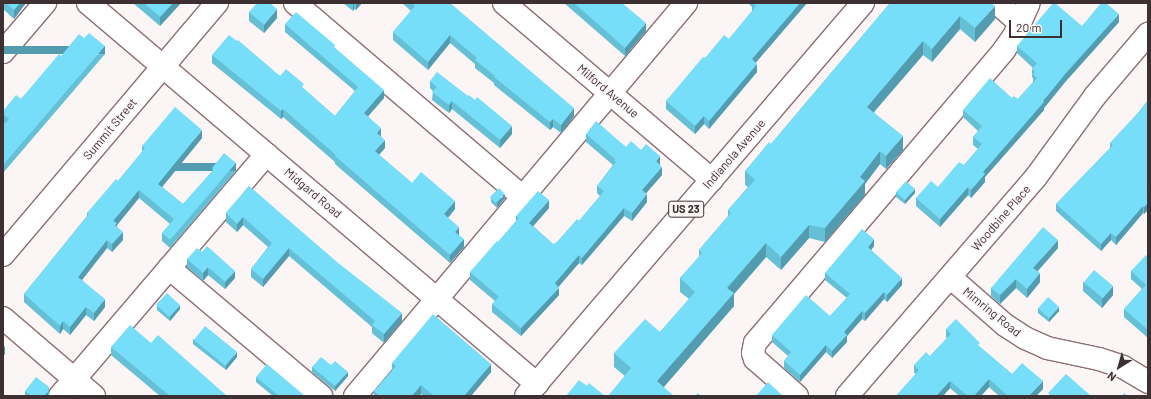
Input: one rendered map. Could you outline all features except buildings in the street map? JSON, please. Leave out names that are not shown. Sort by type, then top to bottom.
[{"type":"street","points":[[3,52],[45,3]]},
{"type":"street","name":"Midgard Road","points":[[88,3],[437,299],[532,390]]},
{"type":"street","name":"Summit Street","points":[[3,255],[217,3]]},
{"type":"street","points":[[295,3],[523,197]]},
{"type":"street","name":"Milford Avenue","points":[[504,3],[712,180]]},
{"type":"street","points":[[355,396],[686,3]]},
{"type":"street","name":"Indianola Avenue","points":[[532,390],[863,3]]},
{"type":"street","points":[[997,3],[1020,23]]},
{"type":"street","points":[[797,396],[755,359],[753,354],[755,343],[1004,50],[1020,23],[1029,3]]},
{"type":"street","name":"Woodbine Place","points":[[847,396],[1036,177],[1095,96],[1148,34]]},
{"type":"street","points":[[60,396],[267,154]]},
{"type":"street","points":[[169,268],[321,396]]},
{"type":"street","name":"Mimring Road","points":[[950,277],[1005,325],[1025,338],[1047,348],[1099,359],[1123,367],[1148,382]]},
{"type":"street","points":[[3,318],[94,396]]}]
